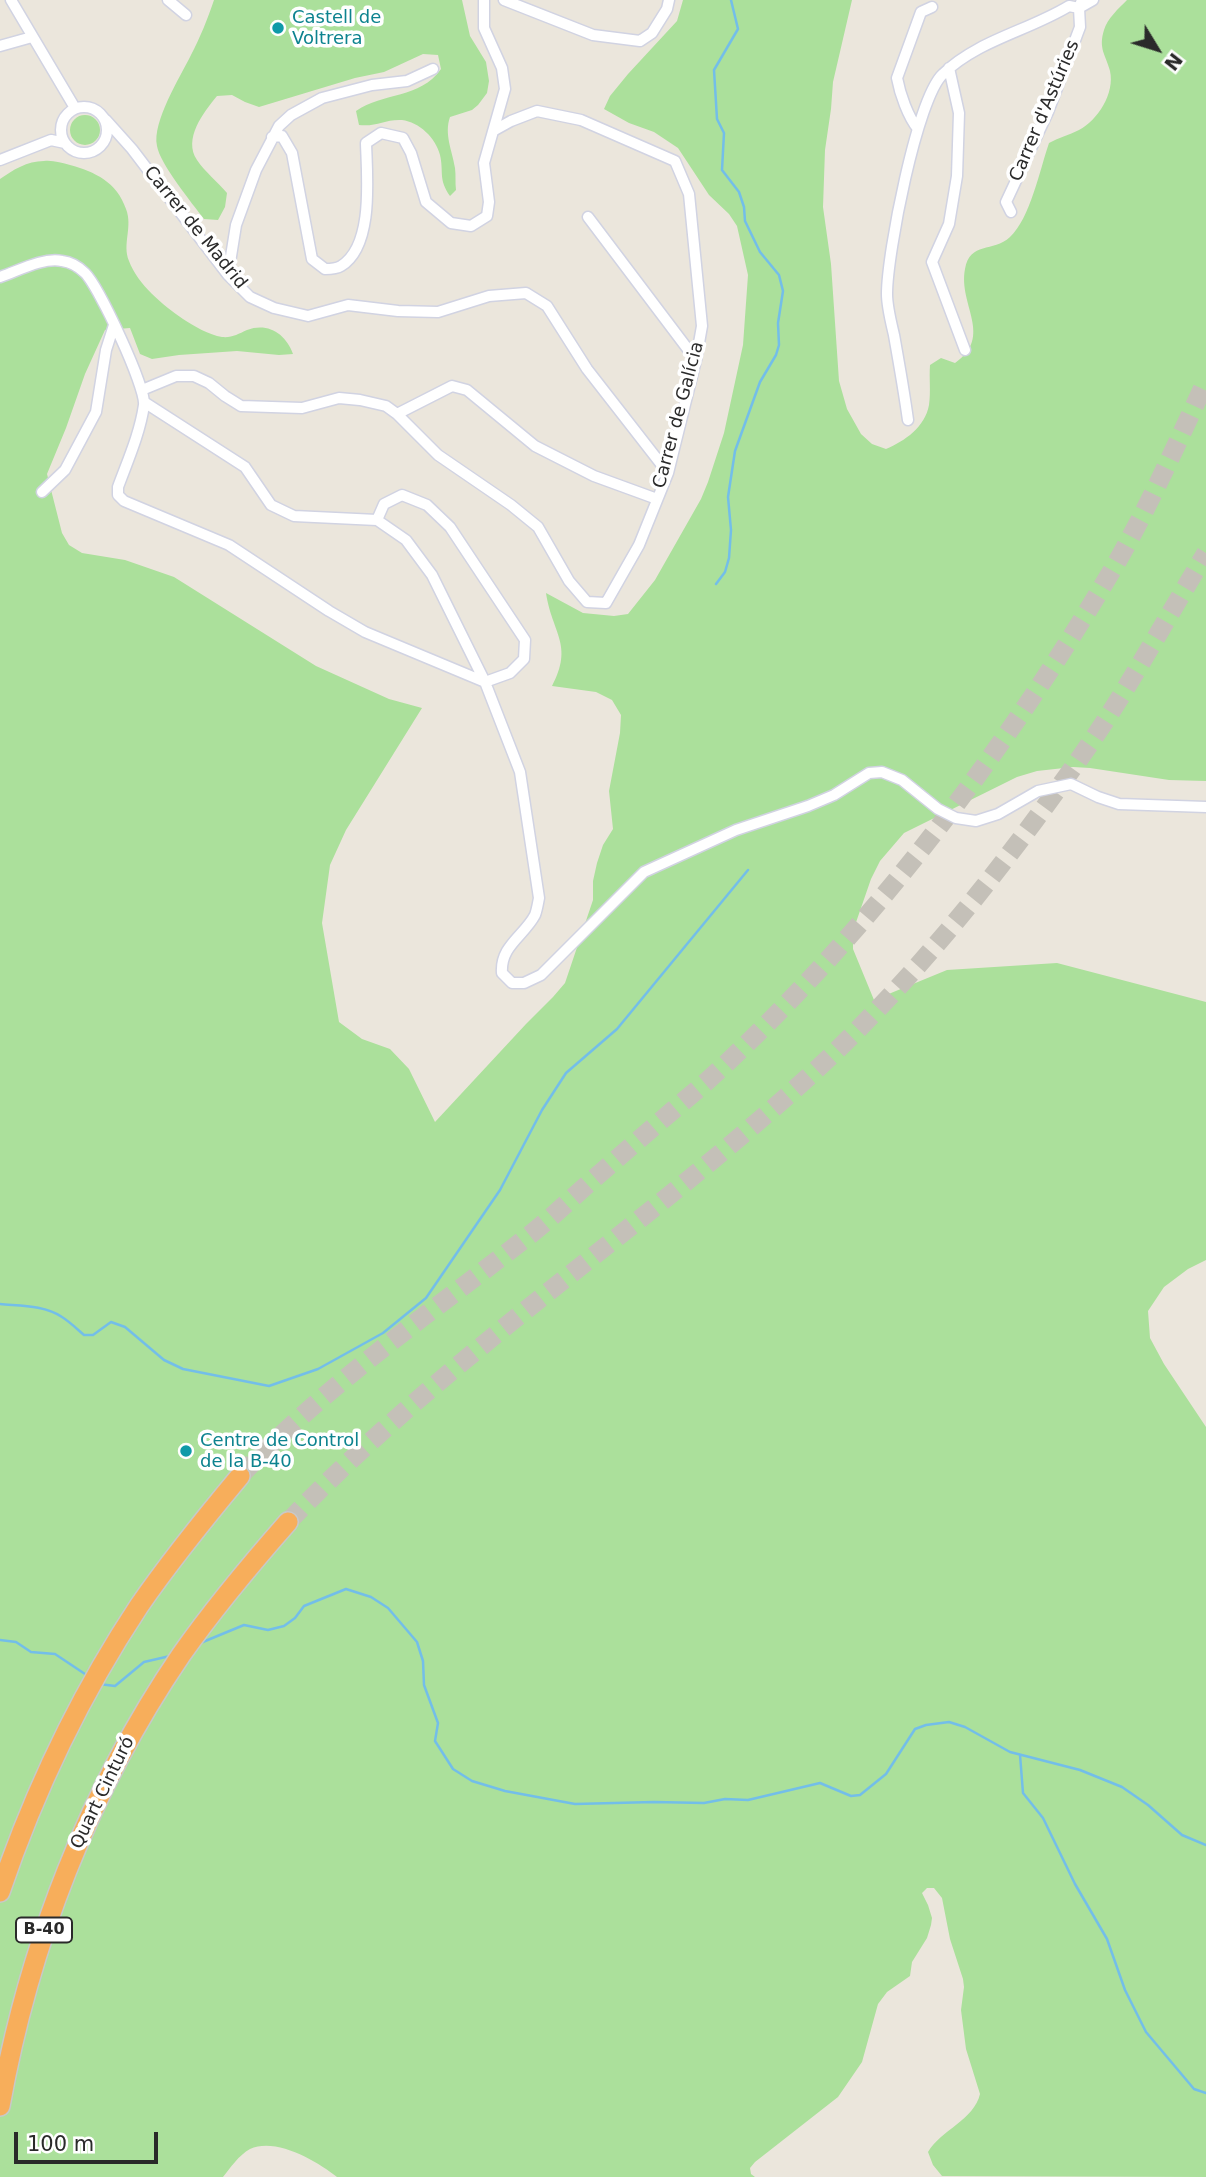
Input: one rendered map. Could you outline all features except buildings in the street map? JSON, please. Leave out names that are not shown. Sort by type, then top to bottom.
[{"type":"highway","points":[[0,1892],[18,1841],[55,1755],[91,1686],[139,1607],[240,1476]]},
{"type":"highway","name":"Quart Cinturó","points":[[0,2106],[15,2031],[41,1937],[67,1868],[115,1764],[182,1654],[288,1522]]},
{"type":"street","points":[[11,0],[75,108]]},
{"type":"street","points":[[168,0],[186,15]]},
{"type":"street","points":[[272,136],[282,136],[292,153],[312,259],[325,269],[339,268],[352,257],[363,232],[368,183],[366,143],[381,133],[403,138],[411,153],[426,202],[451,223],[471,226],[487,216],[489,202],[484,163],[505,89],[502,68],[484,28],[484,0]]},
{"type":"street","points":[[504,0],[593,35],[639,41],[652,33],[667,9],[669,0]]},
{"type":"street","points":[[908,420],[887,295],[895,226],[918,129],[931,90],[949,68],[981,47],[1028,28],[1069,6],[1093,0]]},
{"type":"street","name":"Carrer d'Astúries","points":[[1011,212],[1006,202],[1048,113],[1080,27],[1081,4]]},
{"type":"street","points":[[918,129],[908,111],[897,78],[921,12],[932,7]]},
{"type":"street","points":[[0,46],[32,37]]},
{"type":"street","points":[[949,68],[959,113],[957,176],[950,225],[932,262],[965,350]]},
{"type":"street","points":[[228,275],[236,225],[256,170],[279,126],[291,115],[322,98],[372,85],[407,81],[433,69]]},
{"type":"street","points":[[75,108],[96,109],[106,120],[107,135],[99,148],[84,153],[70,149],[62,137],[61,123],[75,108]]},
{"type":"street","name":"Carrer de Galícia","points":[[397,414],[438,455],[538,527],[569,580],[587,602],[606,603],[639,545],[668,473],[696,360],[702,326],[688,194],[674,161],[581,120],[537,111],[493,131]]},
{"type":"street","name":"Carrer de Madrid","points":[[106,120],[132,149],[228,275],[250,297],[274,308],[308,316],[348,305],[398,311],[439,312],[489,296],[526,293],[547,306],[587,369],[668,473]]},
{"type":"street","points":[[0,160],[51,140],[65,143]]},
{"type":"street","points":[[588,217],[696,360]]},
{"type":"street","points":[[0,277],[51,261],[60,260],[76,266],[86,274],[114,324],[142,390],[144,402],[135,440],[118,487],[118,495],[124,501],[229,545],[365,632],[485,682],[510,673],[524,659],[525,640],[450,527],[427,505],[402,495],[384,504],[377,520]]},
{"type":"street","points":[[42,492],[65,470],[96,412],[106,350],[114,324]]},
{"type":"street","points":[[142,390],[176,376],[194,376],[209,383],[241,406],[302,408],[339,398],[386,406],[397,414],[452,386],[467,390],[534,446],[594,476],[657,499]]},
{"type":"street","points":[[144,402],[245,467],[271,505],[295,516],[377,520],[406,540],[432,575],[485,682],[520,772],[538,877],[539,898],[536,914],[505,952],[501,963],[502,973],[512,983],[524,983],[541,975],[644,872],[736,830],[817,802],[869,773],[882,772],[902,780],[938,809],[956,818],[976,821],[998,814],[1038,791],[1071,784],[1119,804],[1206,807]]},
{"type":"green space","points":[[214,0],[462,0],[470,36],[486,62],[489,81],[487,93],[478,105],[472,110],[450,117],[448,123],[456,190],[450,196],[446,190],[438,149],[431,137],[420,127],[402,120],[359,125],[356,111],[423,86],[441,69],[438,55],[423,54],[384,72],[259,107],[232,95],[217,96],[196,127],[192,144],[197,160],[227,193],[225,207],[218,220],[204,219],[164,163],[159,154],[157,136],[168,100],[198,42]]},
{"type":"green space","points":[[683,0],[852,0],[833,82],[825,150],[823,207],[831,264],[839,381],[847,409],[861,434],[872,444],[886,449],[907,437],[919,426],[927,413],[930,365],[941,358],[955,363],[966,353],[972,342],[972,319],[964,282],[968,260],[977,251],[1010,237],[1029,206],[1049,143],[1079,130],[1093,120],[1104,105],[1111,79],[1102,42],[1110,18],[1127,0],[1206,0],[1206,781],[1169,780],[1073,767],[1037,771],[1017,777],[904,833],[880,861],[871,879],[853,931],[853,949],[874,1000],[947,970],[1057,963],[1206,1002],[1206,1260],[1188,1269],[1164,1287],[1148,1311],[1150,1338],[1206,1427],[1206,2177],[942,2176],[933,2165],[928,2152],[971,2111],[980,2094],[966,2049],[961,2010],[963,1979],[950,1939],[942,1898],[934,1888],[927,1888],[922,1893],[932,1918],[927,1938],[912,1962],[910,1976],[887,1992],[878,2004],[862,2062],[838,2097],[755,2162],[750,2168],[755,2177],[337,2177],[296,2152],[260,2146],[246,2152],[223,2177],[0,2177],[0,179],[15,169],[38,161],[70,165],[96,175],[111,185],[122,200],[128,216],[129,261],[138,278],[159,301],[183,319],[212,334],[229,337],[255,328],[269,329],[281,336],[290,347],[293,354],[237,351],[152,359],[140,354],[130,328],[105,330],[85,374],[47,474],[62,533],[69,545],[82,553],[125,560],[174,577],[316,666],[389,699],[422,708],[346,830],[330,865],[322,923],[339,1022],[362,1039],[390,1049],[409,1069],[435,1122],[565,983],[593,900],[597,863],[603,845],[613,829],[609,791],[621,715],[612,700],[596,692],[552,686],[561,660],[561,649],[546,593],[583,613],[614,616],[628,614],[655,580],[701,499],[724,433],[743,345],[748,275],[737,226],[729,214],[709,195],[678,148],[654,132],[629,123],[604,109],[610,96],[628,74],[677,21]]},
{"type":"green space","points":[[85,115],[91,116],[99,124],[99,136],[91,144],[85,145],[79,144],[71,136],[70,130],[71,124],[79,116]]},
{"type":"waterway","points":[[716,584],[725,572],[729,558],[731,530],[728,497],[735,451],[760,382],[776,355],[783,291],[779,275],[760,252],[745,221],[739,192],[722,170],[724,133],[717,119],[714,70],[738,29],[731,0]]},
{"type":"waterway","points":[[0,1304],[48,1310],[65,1319],[84,1335],[93,1335],[111,1322],[125,1327],[164,1360],[183,1369],[269,1386],[318,1369],[383,1333],[426,1298],[500,1190],[542,1110],[566,1073],[617,1029],[748,870]]},
{"type":"waterway","points":[[198,1644],[244,1625],[268,1630],[284,1626],[295,1618],[304,1606],[346,1589],[371,1597],[388,1608],[417,1642],[423,1661],[424,1685],[438,1723],[435,1741],[453,1769],[472,1781],[505,1791],[575,1804],[748,1800],[820,1783],[851,1796],[860,1795],[886,1774],[915,1729],[949,1722],[965,1727],[1010,1752],[1080,1770],[1122,1787],[1148,1805],[1182,1835],[1206,1845]]},
{"type":"waterway","points":[[0,1640],[16,1642],[31,1652],[55,1654],[88,1676]]},
{"type":"waterway","points":[[99,1684],[115,1686],[144,1662],[170,1656]]},
{"type":"waterway","points":[[1020,1755],[1023,1793],[1043,1818],[1075,1884],[1107,1939],[1125,1990],[1146,2032],[1194,2089],[1206,2093]]},
{"type":"tunnel","points":[[240,1476],[308,1410],[540,1226],[705,1083],[764,1027],[876,905],[979,773],[1072,636],[1127,544],[1206,381]]},
{"type":"tunnel","points":[[288,1522],[352,1459],[419,1399],[487,1341],[697,1173],[832,1055],[887,1000],[1012,851],[1097,734],[1206,553]]},
{"type":"place","name":"Castell de Voltrera","points":[[278,28]]},
{"type":"place","name":"Centre de Control de la B-40","points":[[186,1451]]}]
